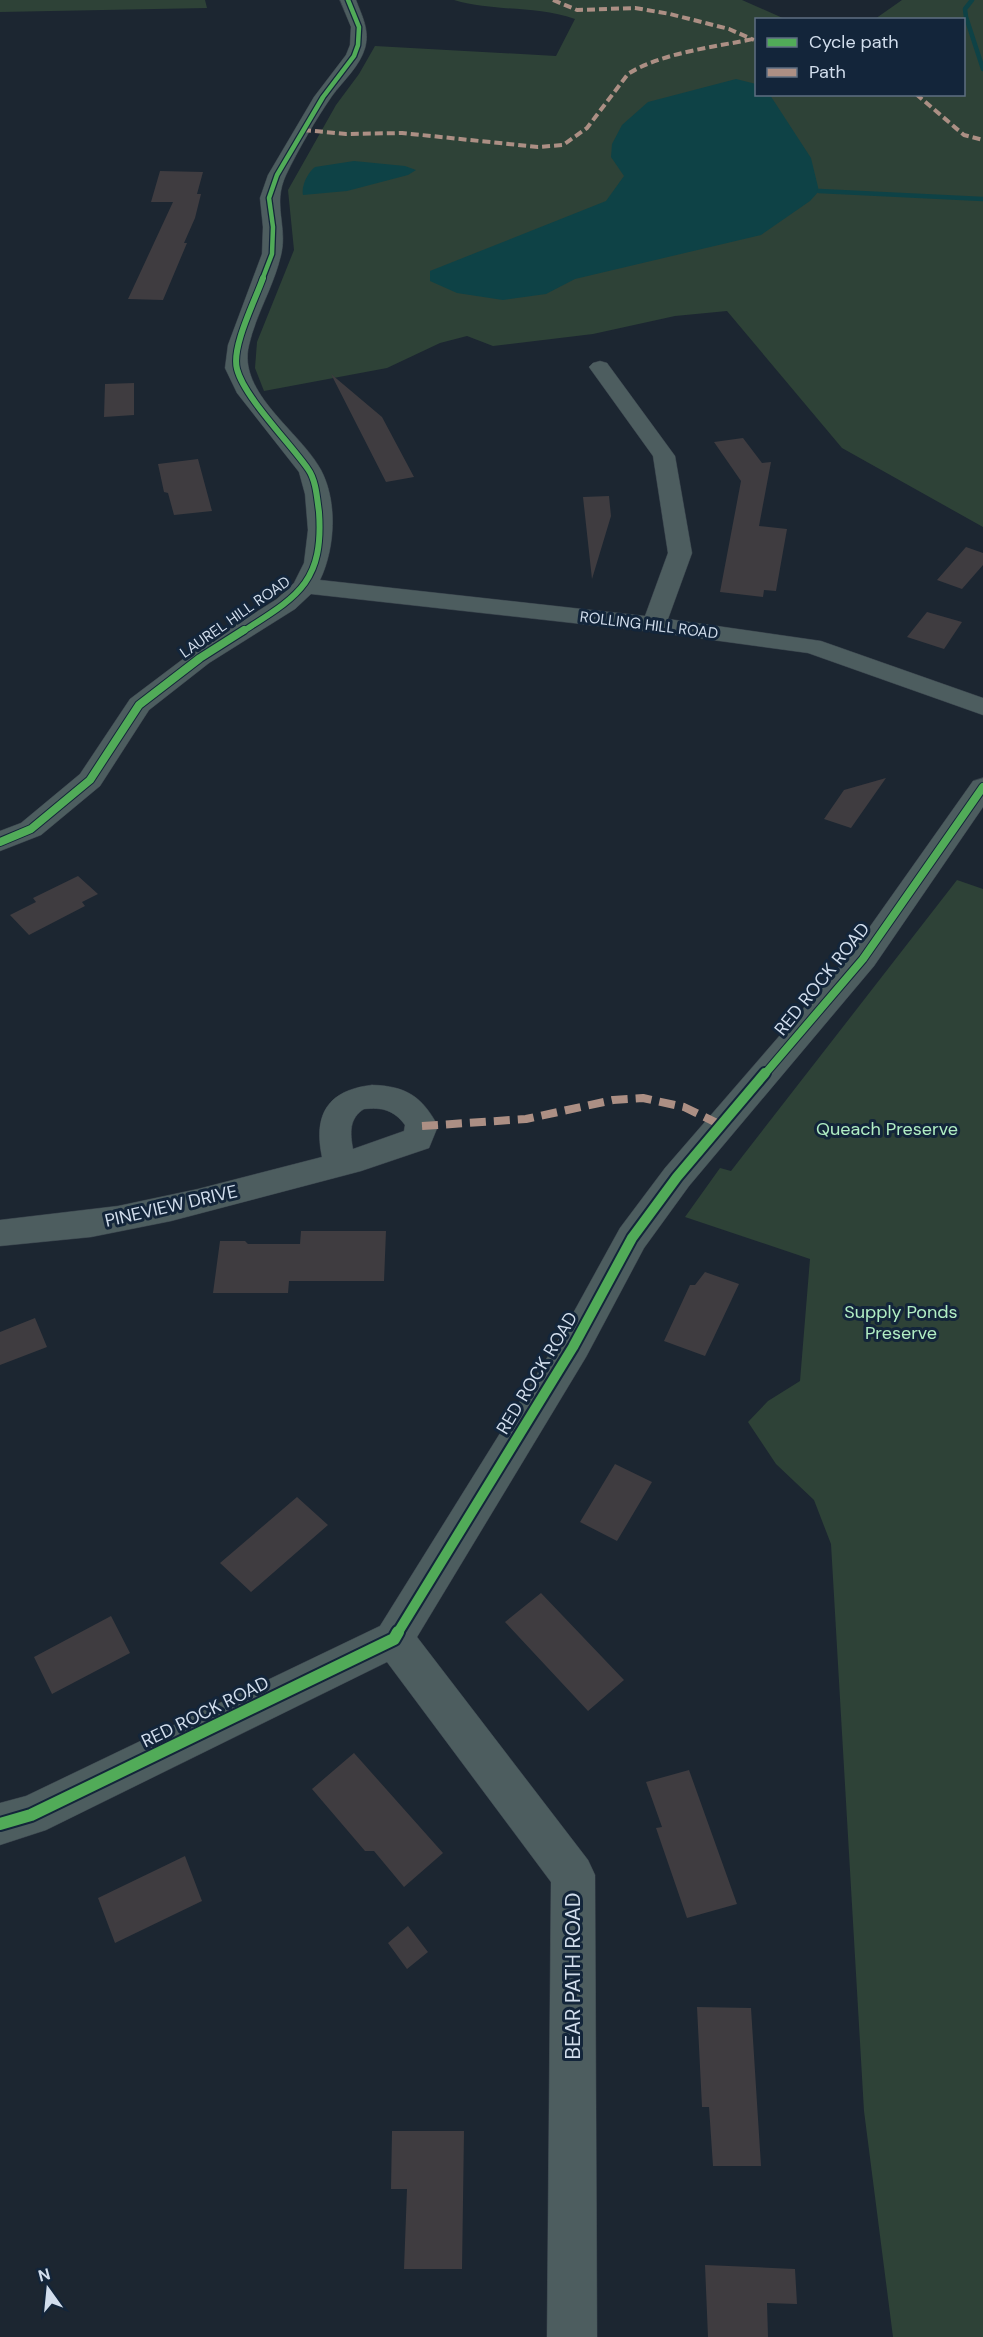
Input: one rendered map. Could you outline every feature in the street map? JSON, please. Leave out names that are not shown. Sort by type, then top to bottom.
[{"type":"street","name":"LAUREL HILL ROAD","points":[[0,842],[31,829],[90,780],[139,705],[200,658],[286,604],[305,586],[316,563],[320,530],[317,494],[310,471],[245,388],[236,368],[238,345],[272,254],[273,227],[269,198],[277,175],[323,97],[354,56],[358,45],[359,27],[348,0]]},
{"type":"street","points":[[600,367],[664,456],[680,553],[654,625]]},
{"type":"street","name":"ROLLING HILL ROAD","points":[[305,586],[654,625],[812,646],[983,707]]},
{"type":"street","name":"RED ROCK ROAD","points":[[0,1824],[31,1815],[394,1639],[573,1347],[632,1238],[677,1177],[863,959],[983,787]]},
{"type":"street","name":"PINEVIEW DRIVE","points":[[0,1233],[91,1224],[257,1186],[340,1164]]},
{"type":"street","name":"BEAR PATH ROAD","points":[[394,1639],[573,1875],[572,2337]]},
{"type":"green space","points":[[0,0],[205,0],[207,8],[0,12]]},
{"type":"green space","points":[[454,0],[742,0],[783,18],[755,18],[755,96],[965,96],[965,18],[876,18],[902,0],[983,0],[983,527],[842,448],[727,311],[675,316],[593,334],[493,346],[467,336],[440,343],[387,368],[264,391],[255,368],[257,342],[294,250],[288,190],[336,105],[359,74],[375,46],[556,56],[575,19],[545,12],[469,4]]},
{"type":"green space","name":"Supply Ponds Preserve","points":[[957,880],[983,889],[983,2337],[893,2337],[864,2111],[831,1544],[814,1500],[776,1464],[748,1422],[768,1401],[800,1381],[810,1259],[685,1217],[720,1168],[731,1171]]},
{"type":"shaded area","points":[[736,79],[755,84],[755,96],[771,96],[811,158],[819,191],[810,201],[761,235],[575,279],[546,294],[503,300],[457,293],[430,281],[430,271],[606,201],[624,176],[611,157],[612,144],[622,125],[648,102]]},
{"type":"shaded area","points":[[354,161],[405,166],[416,170],[408,175],[347,191],[303,195],[306,180],[315,167]]},
{"type":"building","points":[[160,171],[203,172],[197,194],[201,194],[195,218],[163,300],[128,299],[173,202],[151,202]]},
{"type":"building","points":[[331,374],[382,417],[414,477],[386,482]]},
{"type":"building","points":[[134,383],[134,415],[104,417],[105,384]]},
{"type":"building","points":[[743,438],[762,463],[771,462],[759,526],[787,529],[776,591],[764,590],[763,597],[720,592],[741,481],[714,442]]},
{"type":"building","points":[[198,459],[212,511],[174,515],[168,493],[164,492],[158,464]]},
{"type":"building","points":[[609,496],[611,516],[592,579],[583,497]]},
{"type":"building","points":[[966,547],[983,553],[983,565],[962,589],[937,580]]},
{"type":"building","points":[[927,612],[962,622],[944,649],[907,637]]},
{"type":"building","points":[[886,778],[851,828],[824,819],[844,790]]},
{"type":"building","points":[[78,876],[98,894],[82,902],[85,906],[29,935],[10,915],[36,902],[33,898]]},
{"type":"building","points":[[301,1231],[386,1231],[384,1281],[289,1281],[288,1293],[213,1293],[220,1241],[245,1241],[248,1244],[300,1244]]},
{"type":"building","points":[[705,1272],[739,1284],[705,1356],[664,1341],[690,1285],[695,1285]]},
{"type":"building","points":[[35,1318],[47,1347],[0,1365],[0,1332]]},
{"type":"building","points":[[615,1464],[652,1482],[617,1541],[580,1522]]},
{"type":"building","points":[[297,1497],[328,1525],[251,1592],[220,1563]]},
{"type":"building","points":[[541,1593],[624,1680],[588,1711],[505,1622]]},
{"type":"building","points":[[111,1616],[130,1653],[52,1694],[34,1657]]},
{"type":"building","points":[[354,1753],[443,1853],[404,1887],[374,1851],[365,1851],[312,1789]]},
{"type":"building","points":[[689,1770],[737,1904],[687,1918],[656,1828],[662,1827],[646,1782]]},
{"type":"building","points":[[185,1856],[202,1901],[115,1943],[98,1898]]},
{"type":"building","points":[[408,1926],[428,1952],[407,1969],[388,1943]]},
{"type":"building","points":[[697,2007],[751,2008],[761,2166],[713,2166],[709,2107],[702,2107]]},
{"type":"building","points":[[392,2131],[464,2131],[462,2269],[404,2269],[407,2189],[391,2189]]},
{"type":"building","points":[[705,2265],[795,2269],[797,2304],[767,2303],[768,2337],[708,2337]]},
{"type":"waterway","points":[[972,0],[965,9],[966,17],[983,69]]},
{"type":"waterway","points":[[819,191],[983,199]]},
{"type":"marked path","points":[[553,0],[577,10],[635,8],[670,14],[729,29],[754,40]]},
{"type":"marked path","points":[[303,130],[346,134],[402,133],[538,147],[563,145],[587,128],[628,74],[637,68],[668,58],[753,39]]},
{"type":"marked path","points":[[918,96],[964,135],[983,140]]},
{"type":"marked path","points":[[422,1126],[541,1117],[628,1098],[657,1099],[697,1112],[723,1126]]},
{"type":"cycle path","points":[[0,842],[31,829],[90,780],[139,705],[200,658],[286,604],[305,586],[316,563],[320,530],[317,494],[310,471],[245,388],[236,368],[238,345],[272,254],[273,227],[269,198],[277,175],[323,97],[354,56],[358,45],[359,27],[348,0]]},
{"type":"cycle path","points":[[0,1824],[31,1815],[394,1639],[573,1347],[632,1238],[677,1177],[863,959],[983,787]]},
{"type":"park label","name":"Queach Preserve","points":[[887,1129]]}]
